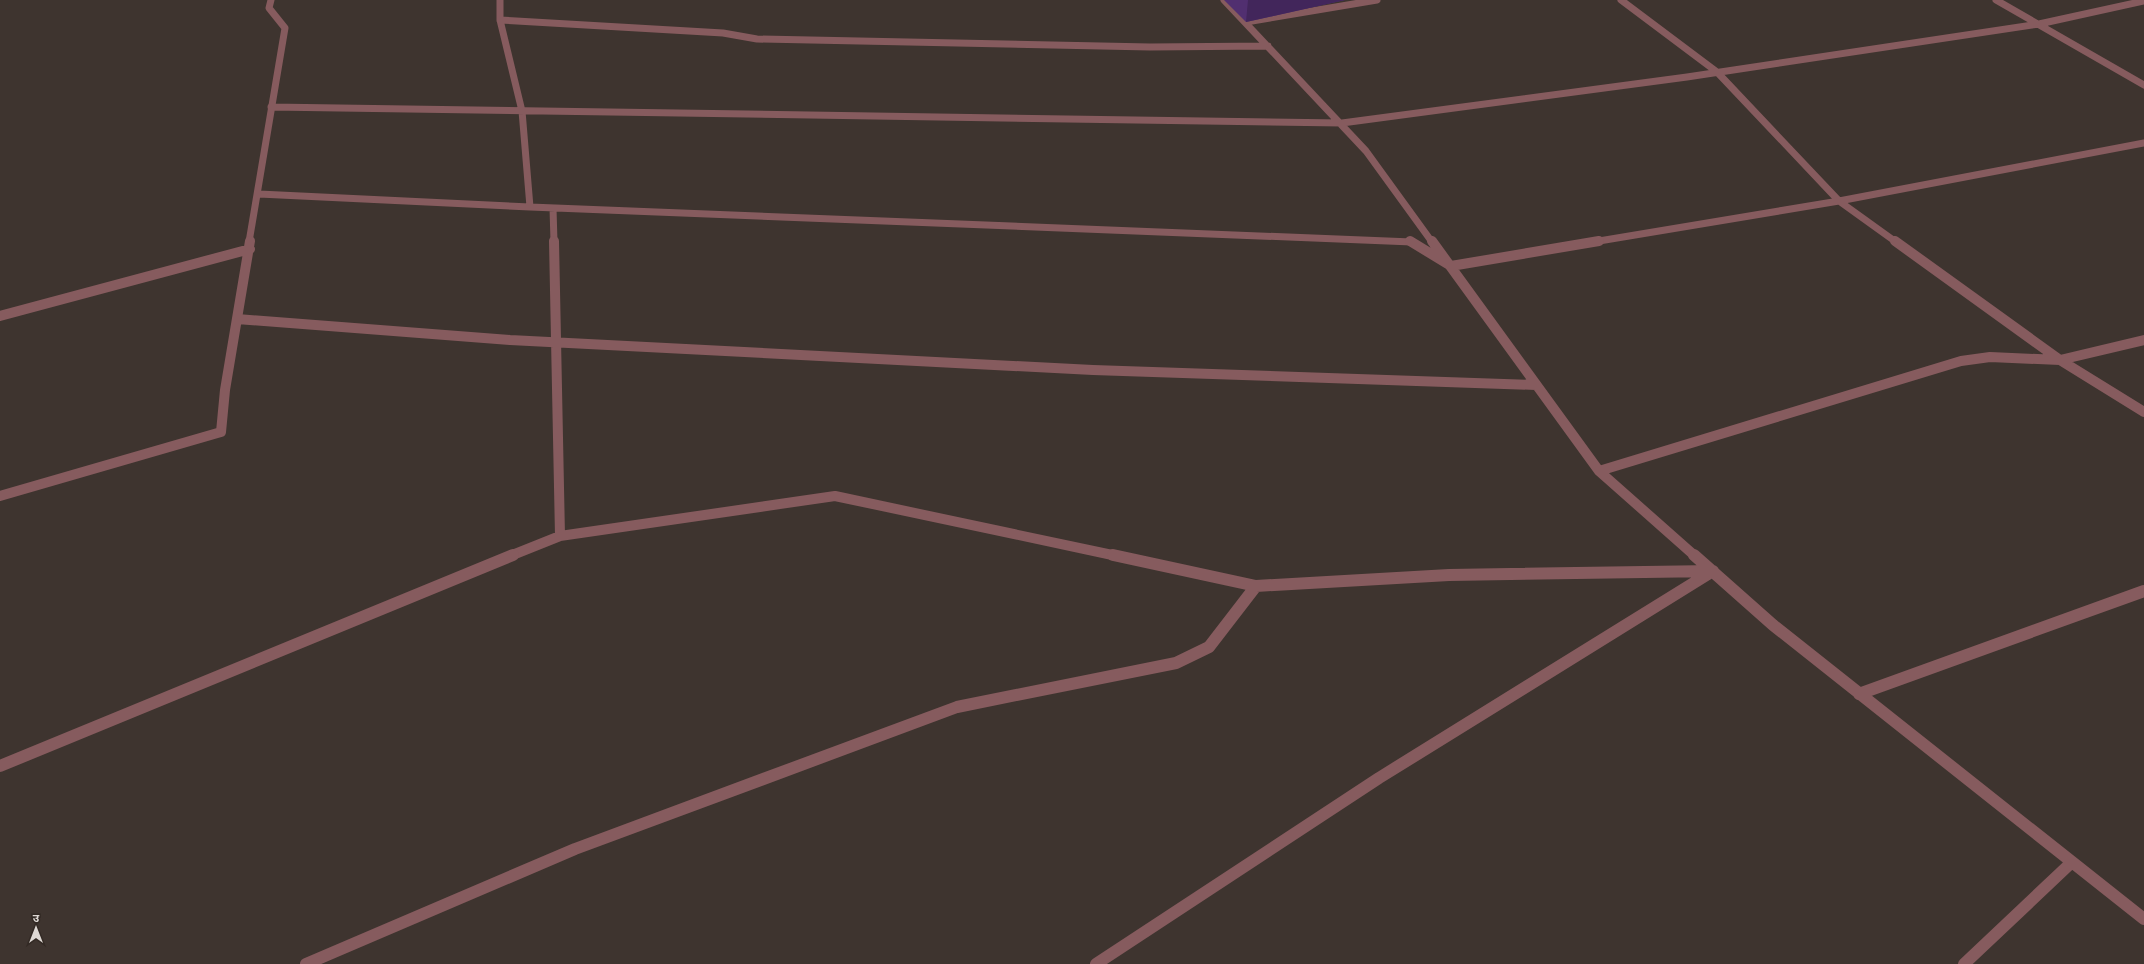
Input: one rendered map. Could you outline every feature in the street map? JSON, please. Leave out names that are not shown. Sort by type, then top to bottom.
[{"type":"street","points":[[0,496],[221,432],[225,390],[250,249],[285,28],[269,8],[271,0]]},
{"type":"street","points":[[500,0],[500,20],[522,111],[530,207]]},
{"type":"street","points":[[1224,0],[1342,123],[1366,151],[1599,471],[1774,624],[1859,694],[2144,919]]},
{"type":"street","points":[[1246,22],[1377,0]]},
{"type":"street","points":[[1621,0],[1717,72],[1839,201],[2060,360],[2144,412]]},
{"type":"street","points":[[1996,0],[2144,85]]},
{"type":"street","points":[[272,107],[1342,123],[1717,72],[2039,24],[2144,1]]},
{"type":"street","points":[[500,20],[723,33],[757,39],[1150,47],[1268,46]]},
{"type":"street","points":[[259,194],[553,208],[1410,241],[1451,266],[1839,201],[2144,143]]},
{"type":"street","points":[[553,208],[560,536]]},
{"type":"street","points":[[0,316],[250,249]]},
{"type":"street","points":[[237,319],[555,342],[1093,370],[1536,385]]},
{"type":"street","points":[[1599,471],[1961,361],[1990,357],[2060,360],[2074,358],[2144,340]]},
{"type":"street","points":[[0,766],[560,536],[835,496],[1256,586],[1449,575],[1713,571]]},
{"type":"street","points":[[1096,964],[1379,778],[1713,571]]},
{"type":"street","points":[[306,964],[575,849],[957,707],[1176,663],[1209,648],[1256,586]]},
{"type":"street","points":[[1859,694],[2144,591]]},
{"type":"street","points":[[1964,964],[2072,862]]}]
